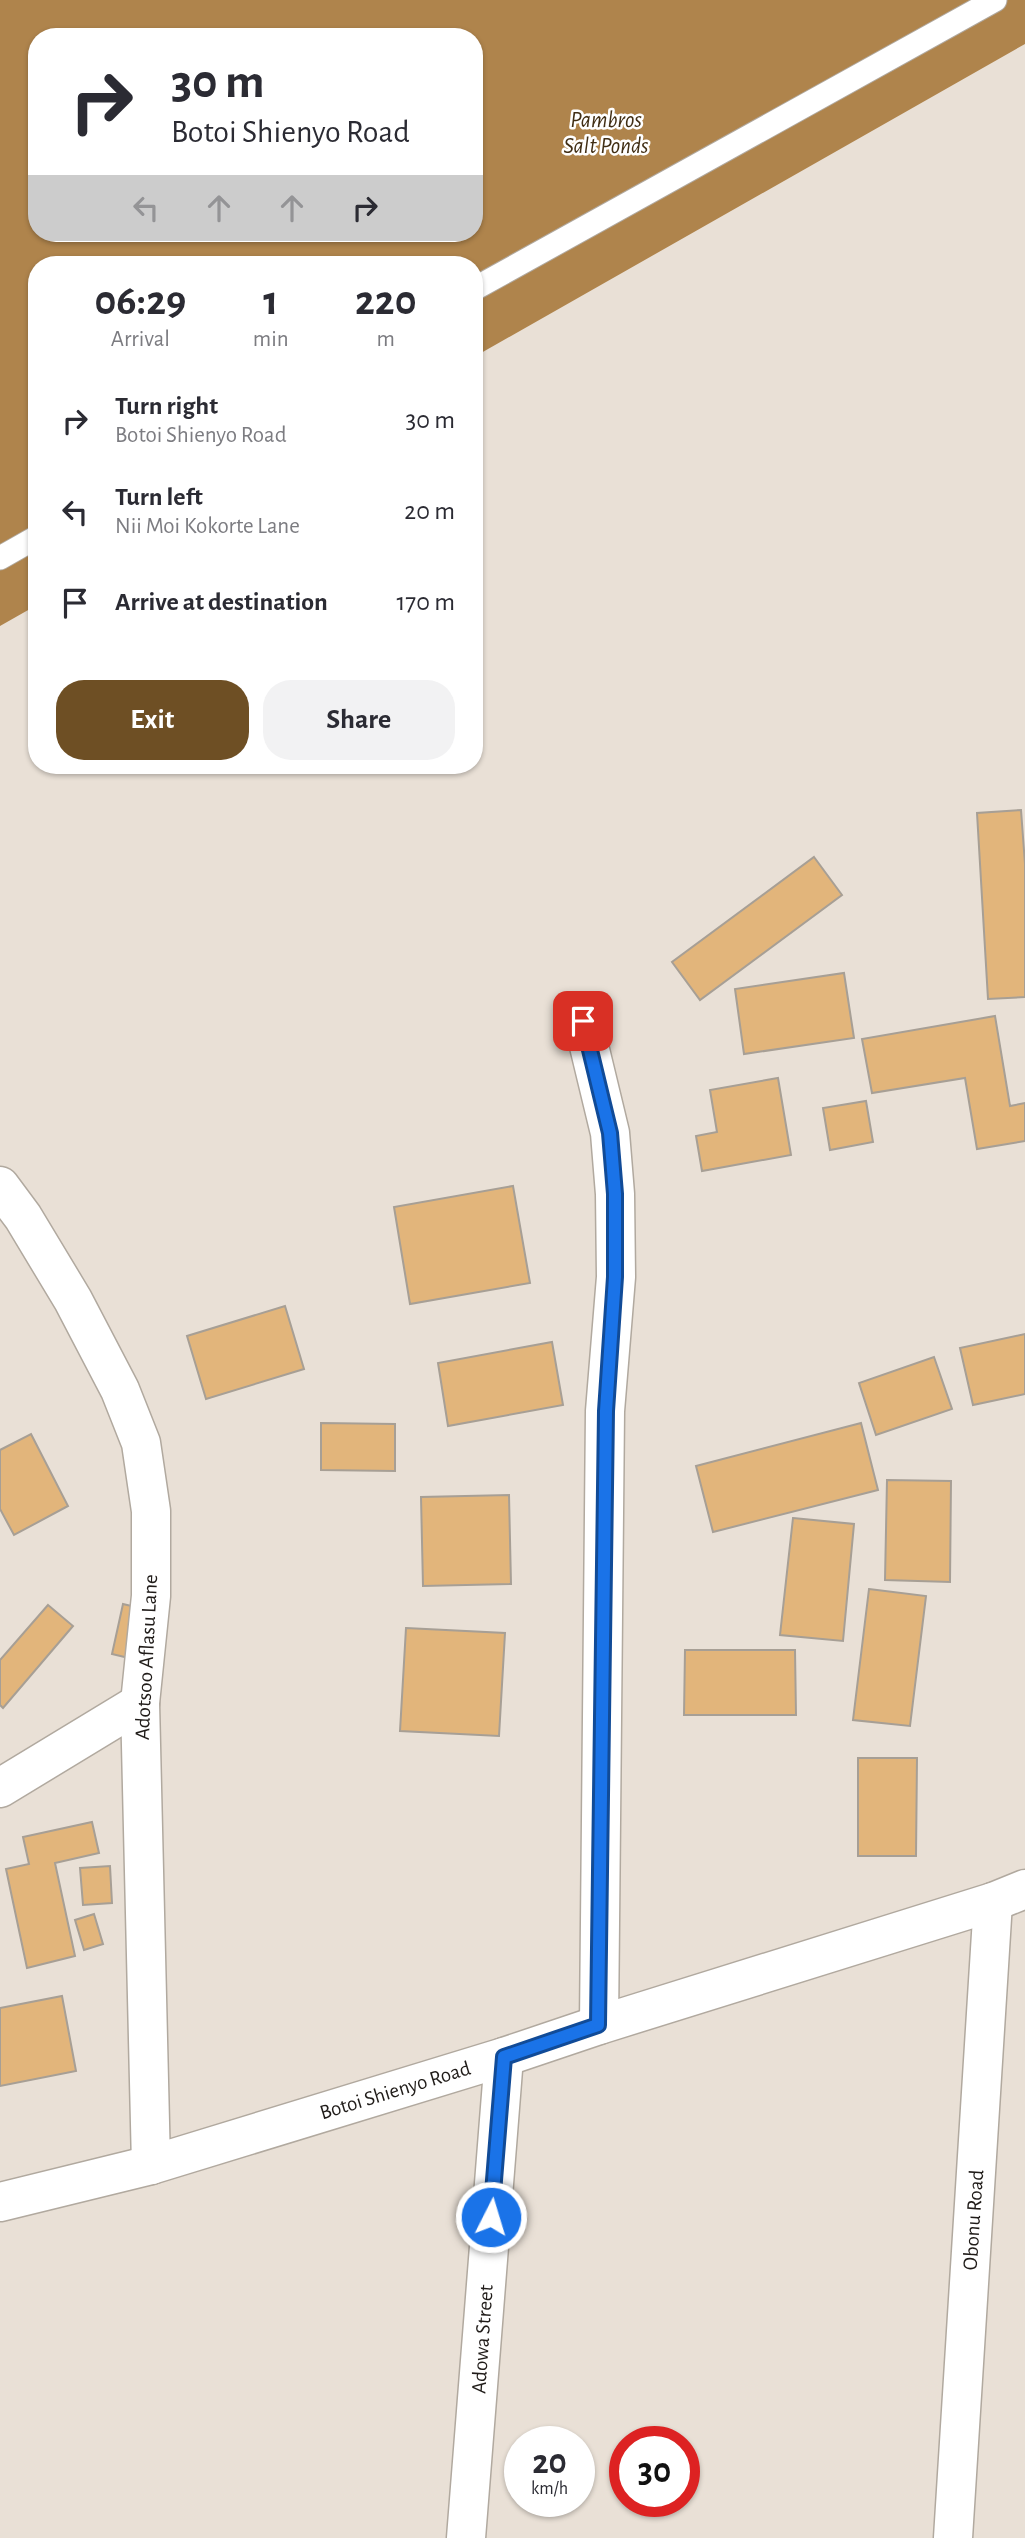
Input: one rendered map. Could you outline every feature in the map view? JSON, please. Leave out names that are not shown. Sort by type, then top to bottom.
[{"type":"street","points":[[583,1021],[610,1133],[615,1194],[615,1277],[605,1425],[598,2025]]},
{"type":"street","name":"Adotsoo Aflasu Lane","points":[[0,1186],[23,1217],[73,1300],[120,1390],[141,1443],[151,1523],[151,1596],[140,1703],[151,2165]]},
{"type":"street","points":[[0,1788],[140,1703]]},
{"type":"street","name":"Botoi Shienyo Road","points":[[0,2202],[151,2165],[504,2057],[1009,1895]]},
{"type":"street","name":"Obonu Road","points":[[953,2538],[1009,1895]]},
{"type":"street","name":"Adowa Street","points":[[466,2538],[504,2057]]},
{"type":"lane","points":[[483,284],[995,0]]},
{"type":"lane","points":[[0,558],[28,542]]},
{"type":"water","name":"Pambros Salt Ponds","points":[[0,0],[1025,0],[1025,44],[483,352],[483,256],[28,256],[28,610],[0,626]]},
{"type":"building","points":[[1021,810],[1025,864],[1025,997],[988,999],[977,813]]},
{"type":"building","points":[[814,857],[842,895],[700,1000],[672,962]]},
{"type":"building","points":[[844,973],[854,1038],[744,1054],[735,989]]},
{"type":"building","points":[[995,1016],[1010,1106],[1025,1103],[1025,1141],[977,1149],[965,1078],[872,1093],[862,1039]]},
{"type":"building","points":[[778,1078],[791,1155],[702,1171],[696,1136],[717,1132],[710,1090]]},
{"type":"building","points":[[866,1101],[873,1142],[830,1150],[823,1108]]},
{"type":"building","points":[[513,1186],[530,1283],[410,1304],[394,1207]]},
{"type":"building","points":[[285,1306],[304,1369],[206,1399],[187,1336]]},
{"type":"building","points":[[1025,1334],[1025,1394],[973,1405],[960,1348]]},
{"type":"building","points":[[552,1342],[563,1405],[448,1426],[438,1363]]},
{"type":"building","points":[[934,1357],[952,1409],[876,1435],[859,1383]]},
{"type":"building","points":[[321,1423],[395,1424],[395,1471],[321,1470]]},
{"type":"building","points":[[861,1423],[878,1490],[713,1532],[696,1466]]},
{"type":"building","points":[[31,1434],[68,1506],[14,1535],[0,1509],[0,1450]]},
{"type":"building","points":[[887,1480],[951,1481],[950,1582],[885,1580]]},
{"type":"building","points":[[509,1495],[511,1584],[423,1586],[421,1497]]},
{"type":"building","points":[[793,1518],[854,1524],[843,1641],[780,1635]]},
{"type":"building","points":[[869,1589],[926,1596],[910,1726],[853,1720]]},
{"type":"building","points":[[123,1604],[148,1610],[137,1660],[112,1654]]},
{"type":"building","points":[[48,1605],[73,1626],[3,1708],[0,1705],[0,1660]]},
{"type":"building","points":[[406,1628],[505,1633],[499,1736],[400,1731]]},
{"type":"building","points":[[685,1650],[795,1650],[796,1715],[684,1715]]},
{"type":"building","points":[[858,1758],[917,1758],[916,1856],[858,1856]]},
{"type":"building","points":[[92,1822],[99,1853],[55,1863],[75,1956],[27,1968],[6,1869],[29,1864],[23,1837]]},
{"type":"building","points":[[110,1866],[112,1903],[83,1905],[80,1868]]},
{"type":"building","points":[[94,1914],[103,1944],[84,1950],[75,1920]]},
{"type":"building","points":[[62,1996],[76,2071],[0,2086],[0,2008]]},
{"type":"route","points":[[491,2217],[504,2057],[598,2025],[601,1629],[606,1411],[615,1277],[615,1194],[610,1133],[583,1021]]}]
